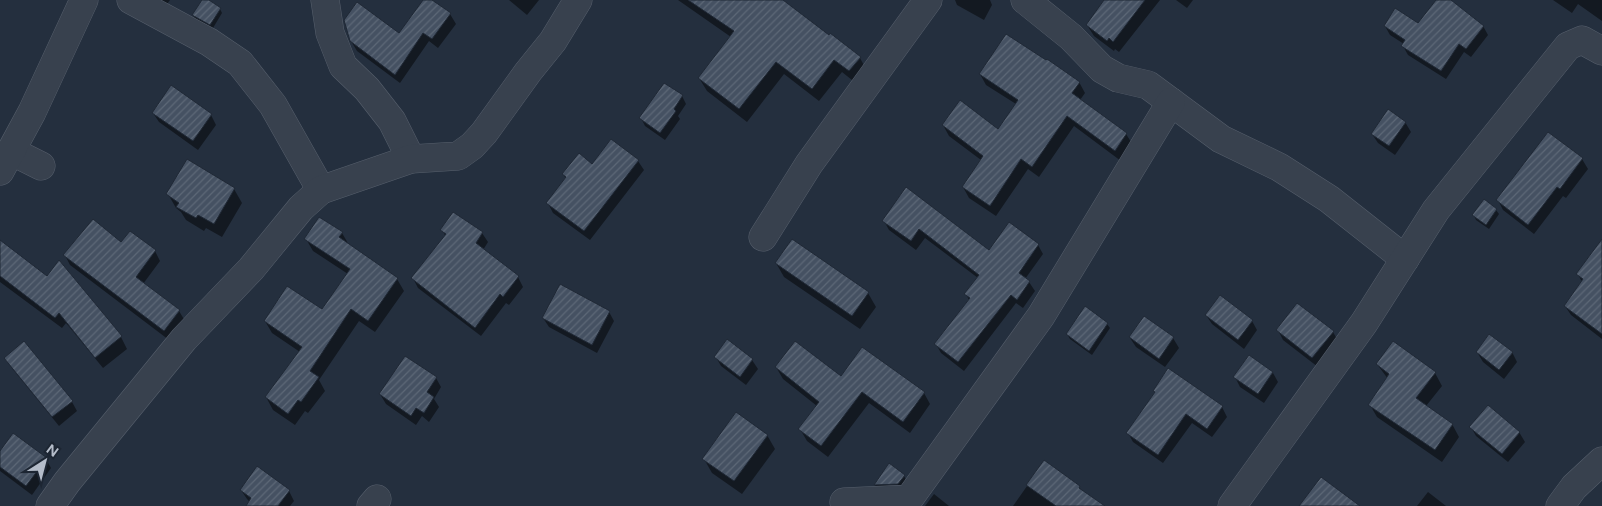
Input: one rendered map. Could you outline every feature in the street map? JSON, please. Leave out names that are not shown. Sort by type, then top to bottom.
[{"type":"street","points":[[42,166],[6,161],[32,112],[84,0]]},
{"type":"street","points":[[130,0],[209,42],[240,63],[273,105],[321,190]]},
{"type":"street","points":[[325,0],[330,33],[343,66],[367,89],[392,121],[411,159]]},
{"type":"street","points":[[50,506],[67,482],[184,339],[251,269],[301,208],[321,190],[411,159],[458,156],[472,146],[484,133],[553,41],[578,0]]},
{"type":"street","points":[[763,237],[809,164],[928,0]]},
{"type":"street","points":[[1025,0],[1071,37],[1102,69],[1118,78],[1148,86],[1221,139],[1279,168],[1329,199],[1405,259]]},
{"type":"street","points":[[1240,502],[1364,323],[1436,210],[1568,46],[1582,40],[1602,51]]},
{"type":"street","points":[[844,502],[908,499],[1042,316],[1171,102]]},
{"type":"street","points":[[1560,506],[1574,487],[1602,461]]},
{"type":"building","points":[[202,0],[209,0],[221,8],[210,25],[192,15]]},
{"type":"building","points":[[423,0],[432,0],[451,13],[432,39],[423,33],[395,75],[350,41],[344,20],[357,2],[399,33]]},
{"type":"building","points":[[688,0],[783,0],[861,57],[849,71],[834,60],[812,89],[776,62],[739,109],[698,78],[734,31]]},
{"type":"building","points":[[1104,0],[1145,0],[1113,42],[1109,38],[1107,41],[1086,25]]},
{"type":"building","points":[[1436,0],[1451,0],[1484,26],[1466,49],[1459,44],[1441,71],[1401,46],[1405,40],[1384,26],[1395,8],[1418,23]]},
{"type":"building","points":[[1006,34],[1080,82],[1072,93],[1127,133],[1115,151],[1067,116],[1032,167],[1021,159],[990,206],[962,187],[983,156],[942,125],[960,100],[998,129],[1018,100],[979,74]]},
{"type":"building","points":[[664,83],[683,95],[674,109],[676,111],[660,133],[639,118]]},
{"type":"building","points":[[171,85],[212,114],[193,141],[152,113]]},
{"type":"building","points":[[1388,109],[1406,122],[1389,146],[1371,134]]},
{"type":"building","points":[[1548,132],[1583,158],[1560,189],[1557,187],[1528,225],[1496,200]]},
{"type":"building","points":[[611,139],[639,160],[584,231],[546,203],[566,177],[562,174],[579,153],[592,164]]},
{"type":"building","points":[[187,159],[235,188],[214,224],[198,215],[196,218],[176,207],[179,203],[166,194]]},
{"type":"building","points":[[906,187],[989,250],[1009,222],[1039,244],[1019,273],[1030,281],[1017,300],[1011,295],[958,362],[934,344],[970,298],[964,294],[979,275],[919,229],[911,241],[882,221]]},
{"type":"building","points":[[1484,199],[1497,209],[1486,225],[1472,215]]},
{"type":"building","points":[[453,212],[483,232],[476,243],[519,276],[503,297],[500,294],[475,328],[411,278],[446,234],[440,230]]},
{"type":"building","points":[[319,217],[343,232],[339,237],[398,278],[368,321],[351,309],[310,371],[319,377],[301,402],[298,400],[288,414],[265,397],[302,347],[264,321],[287,286],[322,309],[350,269],[304,239]]},
{"type":"building","points":[[93,219],[121,242],[130,231],[156,250],[136,277],[180,310],[164,331],[63,255]]},
{"type":"building","points":[[792,239],[869,292],[852,316],[775,263]]},
{"type":"building","points":[[1602,239],[1602,334],[1564,306],[1583,279],[1576,274]]},
{"type":"building","points":[[0,240],[47,276],[59,260],[122,336],[95,358],[59,313],[55,318],[0,276]]},
{"type":"building","points":[[560,284],[610,311],[592,345],[542,318]]},
{"type":"building","points":[[1220,295],[1253,320],[1238,340],[1205,315]]},
{"type":"building","points":[[1297,303],[1334,331],[1312,358],[1276,330]]},
{"type":"building","points":[[1085,306],[1108,323],[1089,351],[1066,334]]},
{"type":"building","points":[[1144,316],[1174,337],[1159,359],[1129,337]]},
{"type":"building","points":[[1489,334],[1513,352],[1499,370],[1476,352]]},
{"type":"building","points":[[727,339],[753,359],[740,377],[714,357]]},
{"type":"building","points":[[24,341],[73,401],[52,417],[4,358]]},
{"type":"building","points":[[795,341],[841,376],[862,347],[925,392],[903,422],[862,392],[821,446],[798,429],[819,402],[775,367]]},
{"type":"building","points":[[1393,341],[1436,372],[1416,398],[1453,424],[1435,450],[1368,405],[1389,374],[1376,364]]},
{"type":"building","points":[[1249,355],[1273,372],[1258,394],[1233,377]]},
{"type":"building","points":[[405,356],[437,377],[427,392],[434,397],[424,413],[416,408],[411,416],[379,394]]},
{"type":"building","points":[[1168,368],[1223,406],[1207,429],[1186,414],[1158,455],[1126,433],[1155,392],[1153,391]]},
{"type":"building","points":[[1488,405],[1520,432],[1502,454],[1469,427]]},
{"type":"building","points":[[736,412],[768,435],[734,481],[702,459]]},
{"type":"building","points":[[13,433],[47,458],[26,486],[0,467],[0,451]]},
{"type":"building","points":[[1044,460],[1105,506],[1056,506],[1026,485]]},
{"type":"building","points":[[889,463],[905,475],[898,484],[874,485]]},
{"type":"building","points":[[257,466],[290,490],[278,506],[246,506],[251,498],[240,490]]},
{"type":"building","points":[[1321,477],[1360,506],[1299,506]]}]
